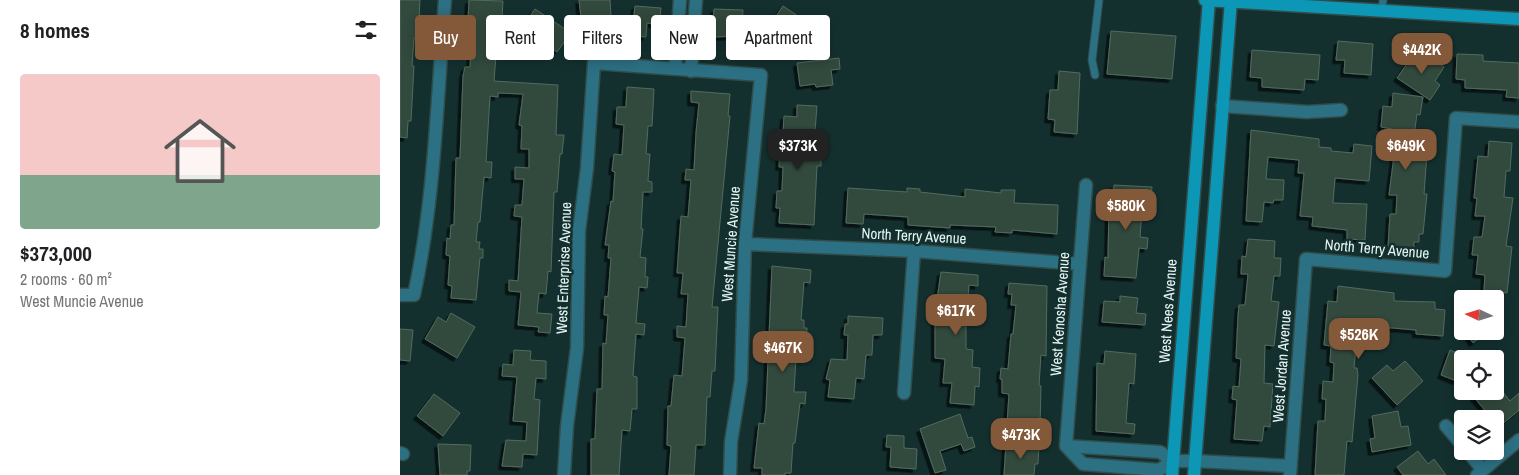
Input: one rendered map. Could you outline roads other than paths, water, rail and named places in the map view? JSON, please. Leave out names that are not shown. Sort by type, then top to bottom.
[{"type":"main road","points":[[1205,0],[1382,5],[1519,19]]},
{"type":"main road","name":"West Nees Avenue","points":[[1172,475],[1209,0]]},
{"type":"main road","points":[[1194,475],[1230,1]]},
{"type":"street","points":[[400,295],[414,295],[419,275],[431,181],[445,0]]},
{"type":"street","points":[[680,0],[675,69],[691,71],[696,0]]},
{"type":"street","name":"West Enterprise Avenue","points":[[564,475],[567,426],[577,348],[579,231],[587,168],[594,63],[675,69]]},
{"type":"street","name":"West Muncie Avenue","points":[[691,71],[761,75],[746,244],[741,380],[731,442],[730,475]]},
{"type":"street","points":[[1222,106],[1307,112],[1341,110]]},
{"type":"street","name":"North Terry Avenue","points":[[1306,260],[1445,271],[1456,118],[1519,122]]},
{"type":"street","name":"West Kenosha Avenue","points":[[1066,446],[1086,184]]},
{"type":"street","name":"North Terry Avenue","points":[[746,244],[914,251],[1080,264]]},
{"type":"street","points":[[904,393],[914,251]]},
{"type":"street","name":"West Jordan Avenue","points":[[1290,470],[1306,260]]},
{"type":"street","points":[[1446,426],[1454,436]]},
{"type":"street","points":[[1473,460],[1480,473],[1519,440]]},
{"type":"street","points":[[1066,446],[1160,452],[1173,461]]},
{"type":"street","points":[[1066,446],[1083,464],[1159,470],[1173,461],[1195,460],[1290,470]]},
{"type":"lane","points":[[1095,75],[1092,60],[1099,0]]}]
